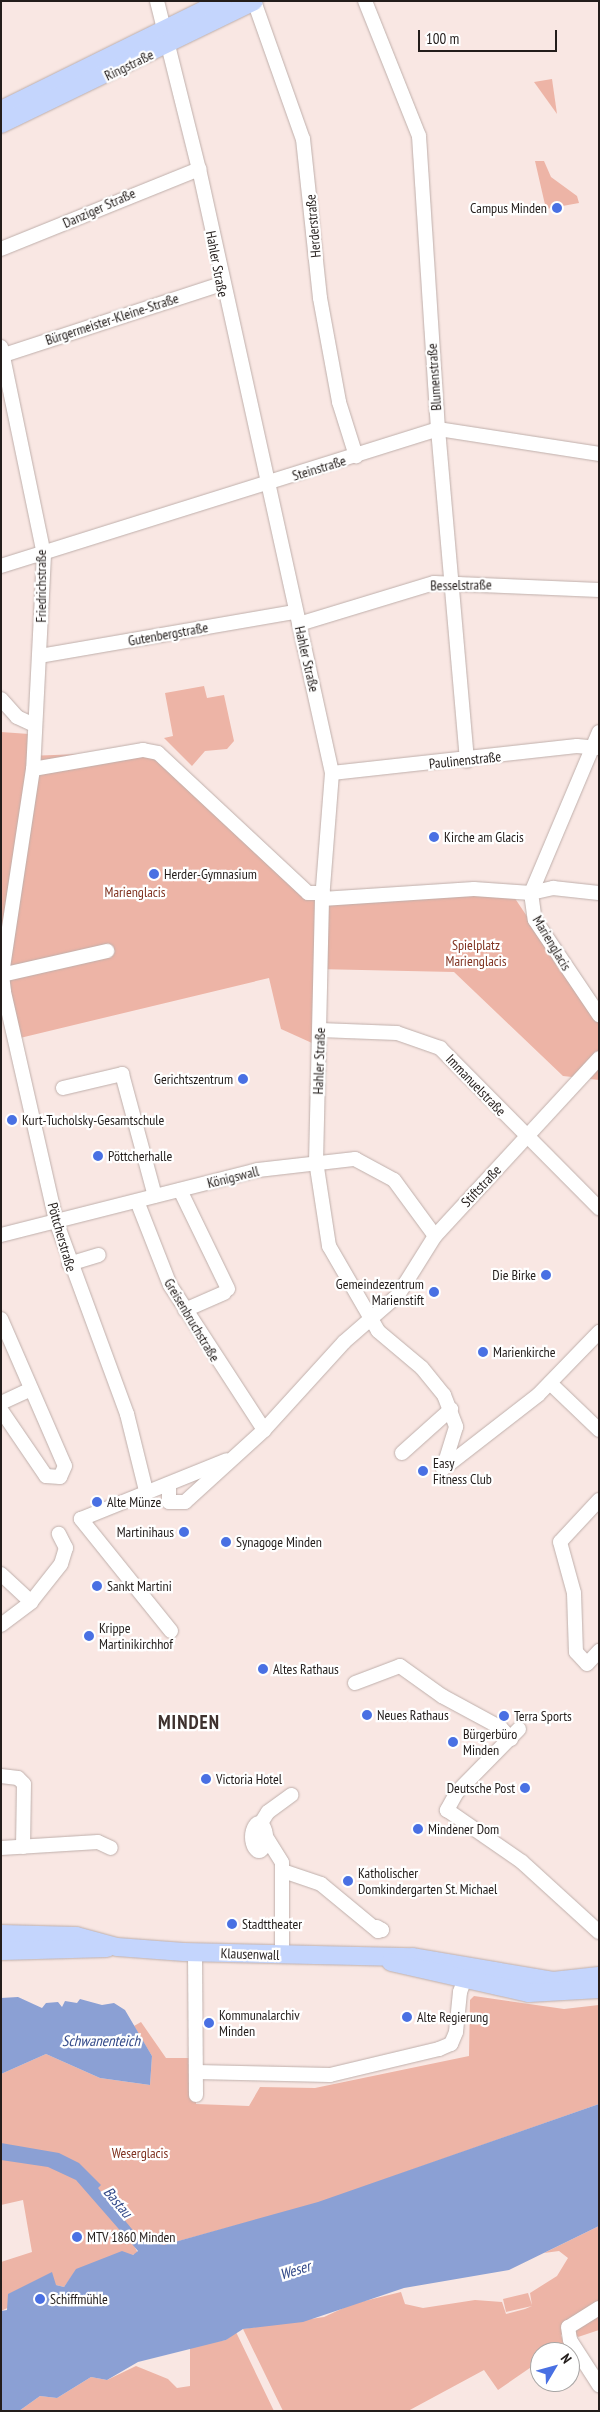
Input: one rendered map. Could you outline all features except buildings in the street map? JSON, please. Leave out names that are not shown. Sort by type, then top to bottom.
[{"type":"main road","name":"Ringstraße","points":[[1,124],[166,38],[223,1]]},
{"type":"main road","name":"Ringstraße","points":[[1,110],[254,1]]},
{"type":"main road","name":"Klausenwall","points":[[1,1934],[76,1936],[117,1947]]},
{"type":"main road","name":"Klausenwall","points":[[1,1952],[117,1947],[384,1959],[413,1957],[546,1994],[599,1989]]},
{"type":"main road","name":"Klausenwall","points":[[466,1973],[553,1981],[599,1976]]},
{"type":"street","name":"Hahler Straße","points":[[157,1],[199,169],[220,284],[332,773],[322,896],[316,1161],[329,1246],[370,1319],[388,1342],[434,1380],[451,1409]]},
{"type":"street","name":"Herderstraße","points":[[254,1],[303,139],[320,298],[340,402],[356,456]]},
{"type":"street","name":"Blumenstraße","points":[[365,1],[419,136],[438,429],[466,761]]},
{"type":"street","name":"Danziger Straße","points":[[1,249],[199,169]]},
{"type":"street","name":"Bürgermeister-Kleine-Straße","points":[[3,351],[220,284]]},
{"type":"street","name":"Friedrichstraße","points":[[3,351],[44,555],[33,769]]},
{"type":"street","name":"Steinstraße","points":[[1,566],[44,555],[438,429],[599,454]]},
{"type":"street","name":"Besselstraße","points":[[297,618],[416,587],[451,582],[599,590]]},
{"type":"street","name":"Gutenbergstraße","points":[[40,656],[297,618]]},
{"type":"street","points":[[1,699],[17,717],[34,726]]},
{"type":"street","points":[[531,893],[596,747],[599,732]]},
{"type":"street","name":"Paulinenstraße","points":[[332,773],[596,747]]},
{"type":"street","points":[[107,951],[2,975],[33,769],[143,750],[158,753],[308,893],[322,896],[482,888],[531,893],[553,888],[599,893]]},
{"type":"street","name":"Marienglacis","points":[[531,893],[535,920],[599,1014]]},
{"type":"street","name":"Pöttcherstraße","points":[[2,975],[56,1221],[69,1264],[127,1414],[146,1491]]},
{"type":"street","name":"Immanuelstraße","points":[[320,1030],[397,1033],[440,1048],[599,1208]]},
{"type":"street","name":"Stiftstraße","points":[[170,1484],[167,1498],[174,1505],[197,1492],[264,1430],[370,1319],[398,1295],[436,1236],[599,1058]]},
{"type":"street","points":[[63,1088],[122,1074],[155,1196]]},
{"type":"street","name":"Königswall","points":[[1,1235],[180,1190],[316,1161],[355,1159],[376,1167],[401,1189],[436,1236]]},
{"type":"street","points":[[180,1190],[226,1291],[185,1310]]},
{"type":"street","name":"Greisenbruchstraße","points":[[137,1201],[155,1252],[185,1310],[264,1430]]},
{"type":"street","points":[[69,1264],[99,1255]]},
{"type":"street","points":[[1,1319],[65,1466],[60,1477],[46,1476],[1,1410]]},
{"type":"street","points":[[451,1409],[456,1439],[443,1469],[550,1383],[599,1332]]},
{"type":"street","points":[[550,1383],[599,1430]]},
{"type":"street","points":[[1,1403],[31,1389]]},
{"type":"street","points":[[402,1453],[451,1409]]},
{"type":"street","points":[[171,1631],[147,1613],[81,1519],[146,1491],[170,1484],[235,1457]]},
{"type":"street","points":[[599,1500],[560,1542],[574,1593],[576,1652],[587,1664],[599,1651]]},
{"type":"street","points":[[1,1625],[31,1602],[64,1558],[66,1544],[59,1534]]},
{"type":"street","points":[[1,1574],[31,1602]]},
{"type":"street","points":[[355,1683],[400,1666],[442,1696],[500,1728],[515,1734],[457,1792],[447,1810],[522,1862],[599,1932]]},
{"type":"street","points":[[1,1776],[18,1778],[24,1784],[20,1851]]},
{"type":"street","points":[[282,1955],[283,1871],[279,1853],[262,1828],[268,1812],[292,1795]]},
{"type":"street","points":[[1,1854],[98,1842],[112,1848]]},
{"type":"street","points":[[1,1848],[20,1851]]},
{"type":"street","points":[[283,1871],[321,1884],[377,1927]]},
{"type":"street","points":[[195,1952],[196,2095]]},
{"type":"street","points":[[196,2072],[260,2075],[330,2075],[450,2044],[456,2032],[466,1973]]},
{"type":"street","points":[[599,2308],[568,2327],[570,2340],[599,2385]]},
{"type":"green space","points":[[552,79],[557,114],[534,82]]},
{"type":"green space","points":[[535,161],[544,161],[551,177],[577,196],[579,203],[546,209]]},
{"type":"green space","points":[[204,686],[207,698],[224,695],[234,741],[227,749],[205,751],[192,766],[164,738],[173,736],[165,693]]},
{"type":"green space","name":"Marienglacis","points":[[1,732],[29,734],[28,756],[159,751],[306,897],[510,891],[599,1024],[599,1080],[563,1076],[454,972],[316,969],[312,1043],[281,1029],[269,978],[20,1038],[1,1001]]},
{"type":"green space","name":"Weserglacis","points":[[474,1996],[564,2009],[599,2005],[599,2104],[318,2203],[164,2245],[140,2239],[133,2244],[138,2253],[72,2276],[64,2287],[56,2285],[1,2311],[1,2262],[32,2252],[23,2200],[1,2205],[1,2074],[46,2054],[100,2078],[150,2085],[152,2056],[134,2026],[141,2022],[166,2058],[196,2058],[196,2104],[249,2106],[260,2087],[315,2088],[469,2056],[470,2000]]},
{"type":"green space","points":[[599,2226],[599,2330],[578,2337],[570,2328],[561,2335],[563,2342],[530,2342],[530,2368],[498,2390],[484,2370],[408,2411],[283,2411],[243,2329],[324,2317],[352,2304],[401,2292],[405,2304],[423,2308],[475,2300],[502,2302],[506,2314],[532,2306],[506,2312],[503,2299],[528,2293],[532,2305],[530,2293],[557,2276],[568,2258],[559,2251],[544,2253]]},
{"type":"green space","points":[[236,2332],[274,2411],[19,2411],[40,2396],[57,2398],[91,2377],[107,2380],[136,2366],[168,2379],[177,2388],[190,2386],[190,2346],[226,2340]]},
{"type":"water","name":"Schwanenteich","points":[[18,1997],[42,2008],[46,2003],[58,2002],[62,2007],[65,2001],[77,2003],[80,1999],[102,2005],[114,2003],[125,2010],[152,2056],[150,2085],[100,2078],[46,2054],[1,2074],[1,1998]]},
{"type":"water","name":"Weser","points":[[599,2104],[599,2226],[509,2270],[404,2288],[303,2322],[243,2329],[226,2340],[138,2362],[107,2380],[91,2377],[57,2398],[40,2396],[19,2411],[1,2411],[1,2311],[7,2310],[8,2294],[52,2272],[56,2285],[64,2287],[76,2269],[122,2251],[133,2255],[138,2251],[76,2180],[48,2167],[1,2160],[1,2143],[59,2153],[79,2163],[101,2185],[98,2188],[141,2240],[164,2245],[318,2202]]},
{"type":"place","name":"Campus Minden","points":[[557,208]]},
{"type":"place","name":"Kirche am Glacis","points":[[434,837]]},
{"type":"place","name":"Herder-Gymnasium","points":[[154,874]]},
{"type":"place","name":"Gerichtszentrum","points":[[243,1079]]},
{"type":"place","name":"Kurt-Tucholsky-Gesamtschule","points":[[12,1120]]},
{"type":"place","name":"Pöttcherhalle","points":[[98,1156]]},
{"type":"place","name":"Die Birke","points":[[546,1275]]},
{"type":"place","name":"Gemeindezentrum Marienstift","points":[[434,1292]]},
{"type":"place","name":"Marienkirche","points":[[483,1352]]},
{"type":"place","name":"Easy Fitness Club","points":[[423,1471]]},
{"type":"place","name":"Alte Münze","points":[[97,1502]]},
{"type":"place","name":"Martinihaus","points":[[184,1532]]},
{"type":"place","name":"Synagoge Minden","points":[[226,1542]]},
{"type":"place","name":"Sankt Martini","points":[[97,1586]]},
{"type":"place","name":"Krippe Martinikirchhof","points":[[89,1636]]},
{"type":"place","name":"Altes Rathaus","points":[[263,1669]]},
{"type":"place","name":"Neues Rathaus","points":[[367,1715]]},
{"type":"place","name":"Terra Sports","points":[[504,1716]]},
{"type":"place","name":"Bürgerbüro Minden","points":[[453,1742]]},
{"type":"place","name":"Victoria Hotel","points":[[206,1779]]},
{"type":"place","name":"Deutsche Post","points":[[525,1788]]},
{"type":"place","name":"Mindener Dom","points":[[418,1829]]},
{"type":"place","name":"Katholischer Domkindergarten St. Michael","points":[[348,1881]]},
{"type":"place","name":"Stadttheater","points":[[232,1924]]},
{"type":"place","name":"Alte Regierung","points":[[407,2017]]},
{"type":"place","name":"Kommunalarchiv Minden","points":[[209,2023]]},
{"type":"place","name":"MTV 1860 Minden","points":[[77,2237]]},
{"type":"place","name":"Schiffmühle","points":[[40,2299]]},
{"type":"district","name":"MINDEN","points":[[189,1723]]},
{"type":"park label","name":"Spielplatz Marienglacis","points":[[476,954]]},
{"type":"water label","name":"Bastau","points":[[118,2202]]}]
